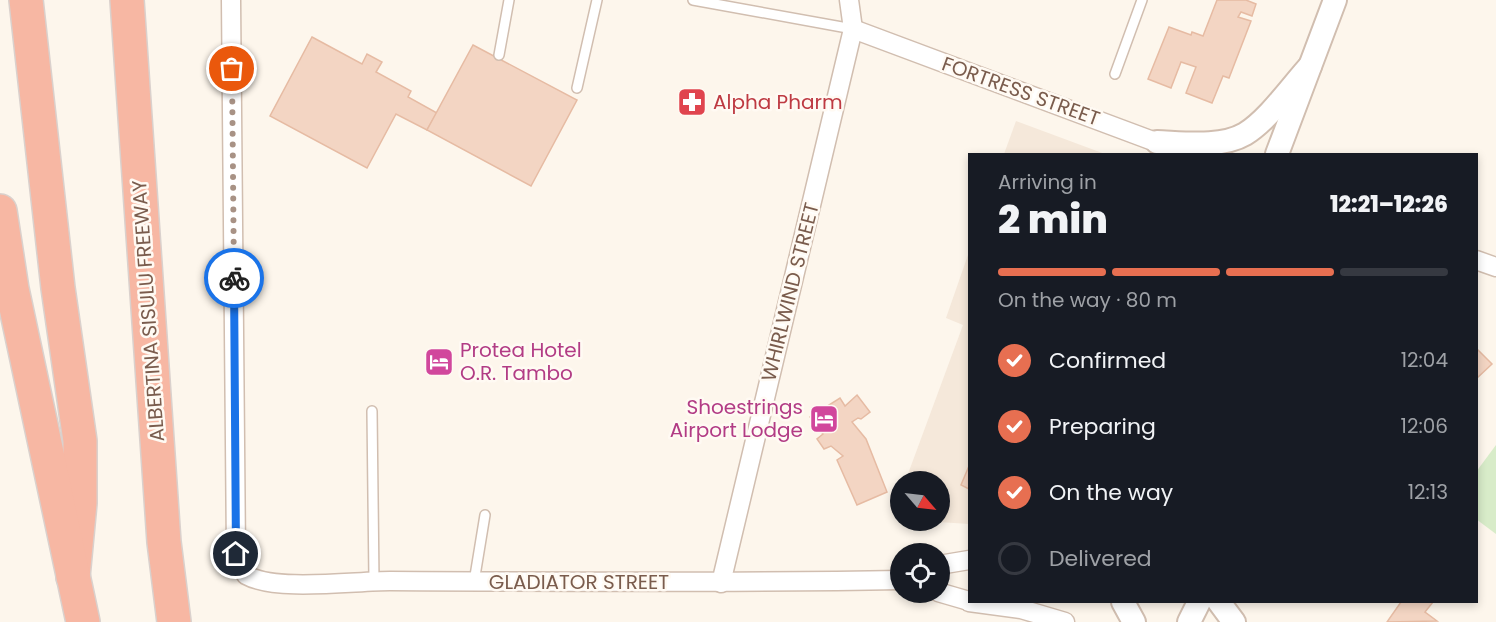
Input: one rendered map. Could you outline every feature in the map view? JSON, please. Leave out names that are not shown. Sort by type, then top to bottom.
[{"type":"highway","points":[[26,0],[58,288],[80,441],[80,503],[73,577]]},
{"type":"highway","name":"ALBERTINA SISULU FREEWAY","points":[[127,0],[164,542],[174,622]]},
{"type":"highway","points":[[0,211],[12,289],[83,622]]},
{"type":"street","name":"GLADIATOR STREET","points":[[231,0],[236,554],[246,575],[258,582],[721,583],[890,580]]},
{"type":"street","name":"WHIRLWIND STREET","points":[[721,583],[854,29],[849,0]]},
{"type":"street","points":[[1277,153],[1335,0]]},
{"type":"street","name":"FORTRESS STREET","points":[[854,29],[1186,153]]},
{"type":"street","points":[[1157,142],[1218,142],[1245,134],[1310,66]]},
{"type":"street","points":[[1478,261],[1496,267]]},
{"type":"street","points":[[950,563],[968,560]]},
{"type":"street","points":[[950,596],[968,602]]},
{"type":"street","points":[[976,603],[1021,609],[1065,622]]},
{"type":"street","points":[[1124,603],[1134,622]]},
{"type":"street","points":[[1189,622],[1198,603]]},
{"type":"street","points":[[1220,603],[1234,622]]},
{"type":"lane","points":[[499,55],[509,0]]},
{"type":"lane","points":[[577,88],[597,0]]},
{"type":"lane","points":[[693,0],[854,29]]},
{"type":"lane","points":[[1115,74],[1142,0]]},
{"type":"lane","points":[[372,411],[374,581]]},
{"type":"lane","points":[[474,582],[485,515]]},
{"type":"shaded area","points":[[1016,121],[1102,153],[1004,153]]},
{"type":"shaded area","points":[[968,255],[968,524],[950,523],[950,471],[909,471],[963,325],[946,318]]},
{"type":"green space","points":[[1496,445],[1496,534],[1478,520],[1478,469]]},
{"type":"building","points":[[1217,0],[1246,0],[1256,4],[1252,16],[1241,12],[1238,17],[1251,21],[1229,78],[1223,76],[1212,103],[1186,93],[1196,67],[1181,62],[1171,88],[1148,79],[1169,27],[1191,35],[1192,32],[1203,36]]},
{"type":"building","points":[[312,37],[362,64],[367,54],[382,62],[376,72],[411,91],[408,97],[437,113],[427,130],[396,114],[367,168],[270,116]]},
{"type":"building","points":[[473,45],[577,100],[531,186],[427,130]]},
{"type":"building","points":[[1478,350],[1492,364],[1478,377]]},
{"type":"building","points":[[857,395],[870,412],[852,422],[866,439],[887,492],[857,505],[837,460],[843,456],[831,446],[824,449],[817,439],[823,434],[810,417],[840,398],[845,406]]},
{"type":"building","points":[[968,468],[968,488],[961,485]]},
{"type":"building","points":[[1400,603],[1432,603],[1425,612],[1437,621],[1387,622]]},
{"type":"way so far","points":[[232,69],[234,278]]},
{"type":"place","name":"Alpha Pharm","points":[[692,102]]},
{"type":"place","name":"Protea Hotel O.R. Tambo","points":[[439,362]]},
{"type":"place","name":"Shoestrings Airport Lodge","points":[[824,419]]},
{"type":"route","points":[[234,278],[236,554]]}]
